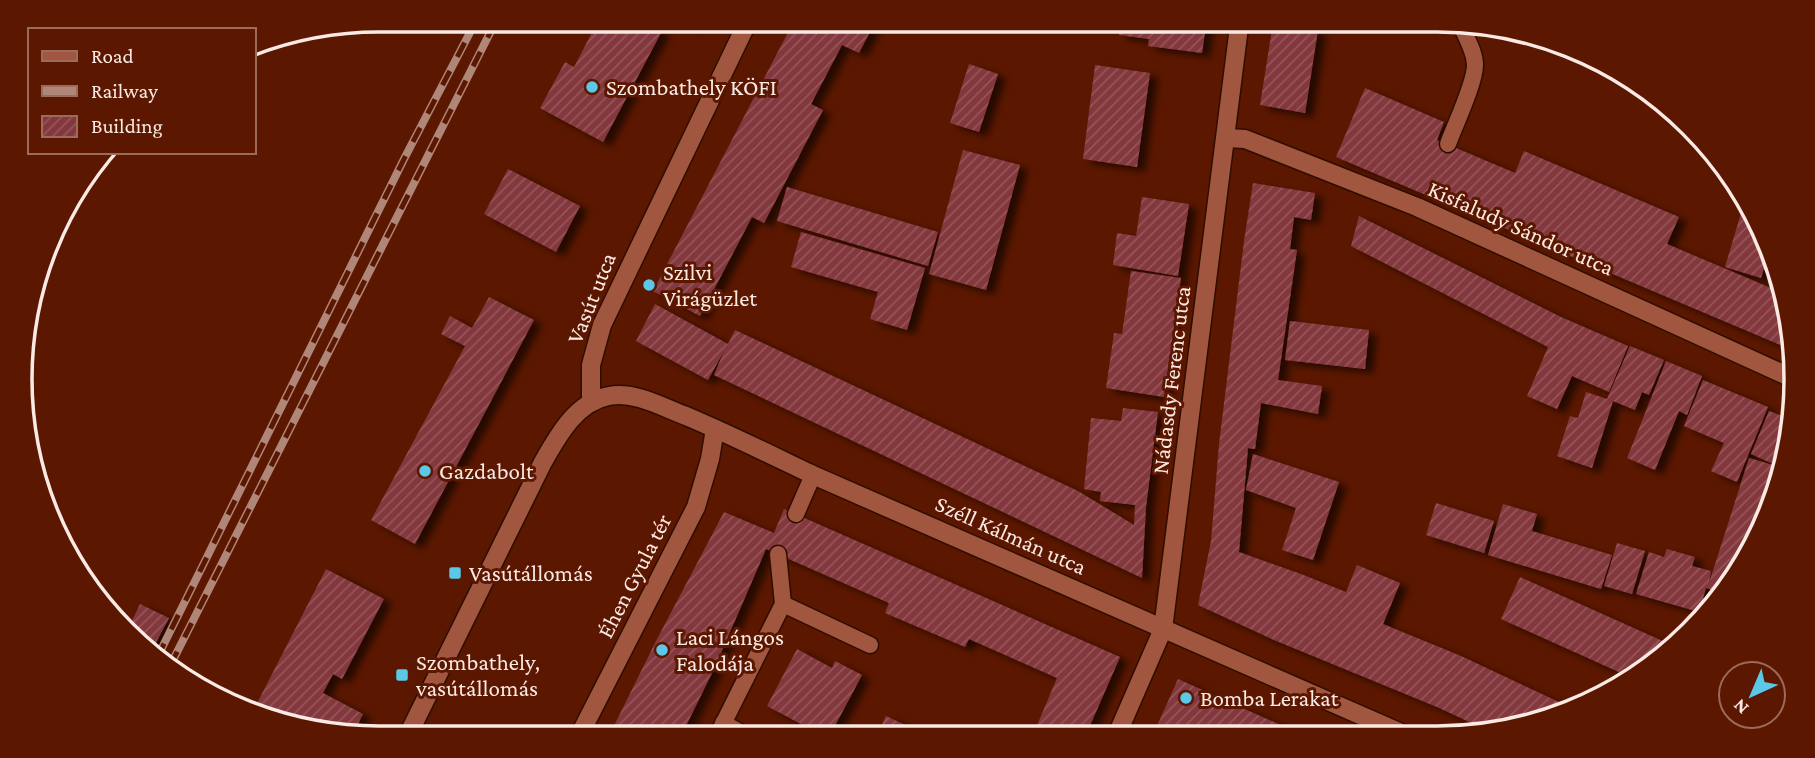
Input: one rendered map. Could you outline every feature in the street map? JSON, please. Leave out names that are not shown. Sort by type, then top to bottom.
[{"type":"street","name":"Vasút utca","points":[[591,402],[591,365],[601,325],[743,32]]},
{"type":"street","name":"Nádasdy Ferenc utca","points":[[1121,726],[1163,629],[1238,32]]},
{"type":"street","name":"Kisfaludy Sándor utca","points":[[1226,138],[1245,139],[1421,201],[1784,374]]},
{"type":"street","name":"Széll Kálmán utca","points":[[591,402],[609,396],[647,400],[1385,726]]},
{"type":"street","points":[[411,726],[543,462],[572,417],[591,402]]},
{"type":"street","name":"Éhen Gyula tér","points":[[584,726],[696,507],[710,459],[715,429]]},
{"type":"lane","points":[[1448,144],[1471,83],[1475,64],[1464,32]]},
{"type":"lane","points":[[796,514],[813,475]]},
{"type":"lane","points":[[722,726],[783,604],[778,554]]},
{"type":"lane","points":[[783,604],[870,645]]},
{"type":"building","name":"Szombathely KÖFI","points":[[592,32],[661,32],[603,142],[540,108],[565,62],[574,67]]},
{"type":"building","points":[[788,32],[870,32],[859,53],[842,45],[811,104],[823,110],[764,223],[752,217],[700,316],[653,291]]},
{"type":"building","points":[[1119,32],[1205,32],[1202,53],[1148,46],[1149,39],[1119,35]]},
{"type":"building","points":[[1272,32],[1318,32],[1305,113],[1260,105]]},
{"type":"building","points":[[969,64],[998,74],[979,132],[950,123]]},
{"type":"building","points":[[1095,65],[1150,73],[1137,167],[1083,159]]},
{"type":"building","points":[[1365,88],[1444,122],[1437,140],[1515,173],[1524,151],[1679,217],[1667,244],[1772,288],[1782,346],[1336,157]]},
{"type":"building","points":[[963,150],[1020,165],[986,290],[929,274]]},
{"type":"building","points":[[508,169],[580,206],[556,252],[484,214]]},
{"type":"building","points":[[1253,183],[1315,193],[1311,220],[1294,217],[1290,249],[1297,250],[1278,380],[1322,386],[1318,414],[1261,403],[1255,449],[1248,448],[1239,552],[1346,592],[1357,565],[1400,583],[1383,624],[1461,656],[1561,703],[1526,715],[1475,725],[1198,605],[1211,541],[1219,444]]},
{"type":"building","points":[[787,187],[938,232],[928,266],[777,221]]},
{"type":"building","points":[[1142,197],[1189,204],[1178,276],[1113,265],[1117,233],[1136,236]]},
{"type":"building","points":[[1741,213],[1765,266],[1761,278],[1725,267]]},
{"type":"building","points":[[1359,216],[1561,317],[1628,346],[1609,392],[1572,376],[1557,409],[1527,396],[1548,347],[1351,246]]},
{"type":"building","points":[[801,232],[925,268],[907,330],[870,319],[878,292],[791,267]]},
{"type":"building","points":[[1131,271],[1181,278],[1164,397],[1106,388],[1114,333],[1122,334]]},
{"type":"building","points":[[489,297],[534,320],[415,544],[371,520],[465,346],[441,334],[450,316],[472,328]]},
{"type":"building","points":[[655,304],[728,344],[735,330],[1078,491],[1134,525],[1135,505],[1100,501],[1101,492],[1084,489],[1091,418],[1121,421],[1123,408],[1158,412],[1146,507],[1142,578],[714,375],[724,351],[708,380],[636,341]]},
{"type":"building","points":[[1290,321],[1369,330],[1365,369],[1285,360]]},
{"type":"building","points":[[1630,346],[1664,360],[1649,395],[1642,392],[1635,410],[1613,401],[1592,468],[1557,456],[1570,416],[1578,418],[1586,392],[1607,399]]},
{"type":"building","points":[[1666,361],[1702,376],[1687,415],[1679,411],[1655,470],[1627,458]]},
{"type":"building","points":[[1703,380],[1768,407],[1737,482],[1711,471],[1724,443],[1684,426]]},
{"type":"building","points":[[1769,411],[1782,416],[1773,464],[1751,454]]},
{"type":"building","points":[[1253,454],[1339,482],[1313,560],[1282,550],[1296,508],[1246,490]]},
{"type":"building","points":[[1749,458],[1773,465],[1748,533],[1713,590],[1706,588],[1702,603],[1695,611],[1636,594],[1649,552],[1664,557],[1667,549],[1695,557],[1692,566],[1711,571],[1709,583]]},
{"type":"building","points":[[1436,503],[1494,521],[1484,553],[1426,535]]},
{"type":"building","points":[[1503,504],[1537,514],[1532,531],[1612,555],[1601,589],[1488,555]]},
{"type":"building","points":[[784,509],[1120,657],[1090,726],[1037,726],[1057,678],[969,639],[965,647],[885,613],[889,603],[766,549],[686,726],[614,726],[724,512],[774,533]]},
{"type":"building","points":[[1617,543],[1645,551],[1632,594],[1604,586]]},
{"type":"building","points":[[326,569],[384,599],[342,679],[333,674],[323,693],[363,714],[357,726],[311,720],[257,704]]},
{"type":"building","points":[[1520,577],[1663,641],[1621,673],[1501,619]]},
{"type":"building","points":[[140,604],[169,618],[155,644],[131,623]]},
{"type":"building","points":[[797,649],[832,668],[835,661],[862,675],[835,726],[800,726],[801,724],[767,706]]},
{"type":"building","points":[[1178,679],[1283,726],[1157,726]]},
{"type":"building","points":[[886,716],[907,726],[881,726]]},
{"type":"railway","points":[[161,650],[404,159],[470,32]]},
{"type":"railway","points":[[173,659],[490,32]]},
{"type":"place","name":"Szombathely KÖFI","points":[[592,87]]},
{"type":"place","name":"Szilvi Virágüzlet","points":[[649,285]]},
{"type":"place","name":"Gazdabolt","points":[[425,471]]},
{"type":"place","name":"Vasútállomás","points":[[455,573]]},
{"type":"place","name":"Laci Lángos Falodája","points":[[662,650]]},
{"type":"place","name":"Szombathely, vasútállomás","points":[[402,675]]},
{"type":"place","name":"Bomba Lerakat","points":[[1186,698]]}]
